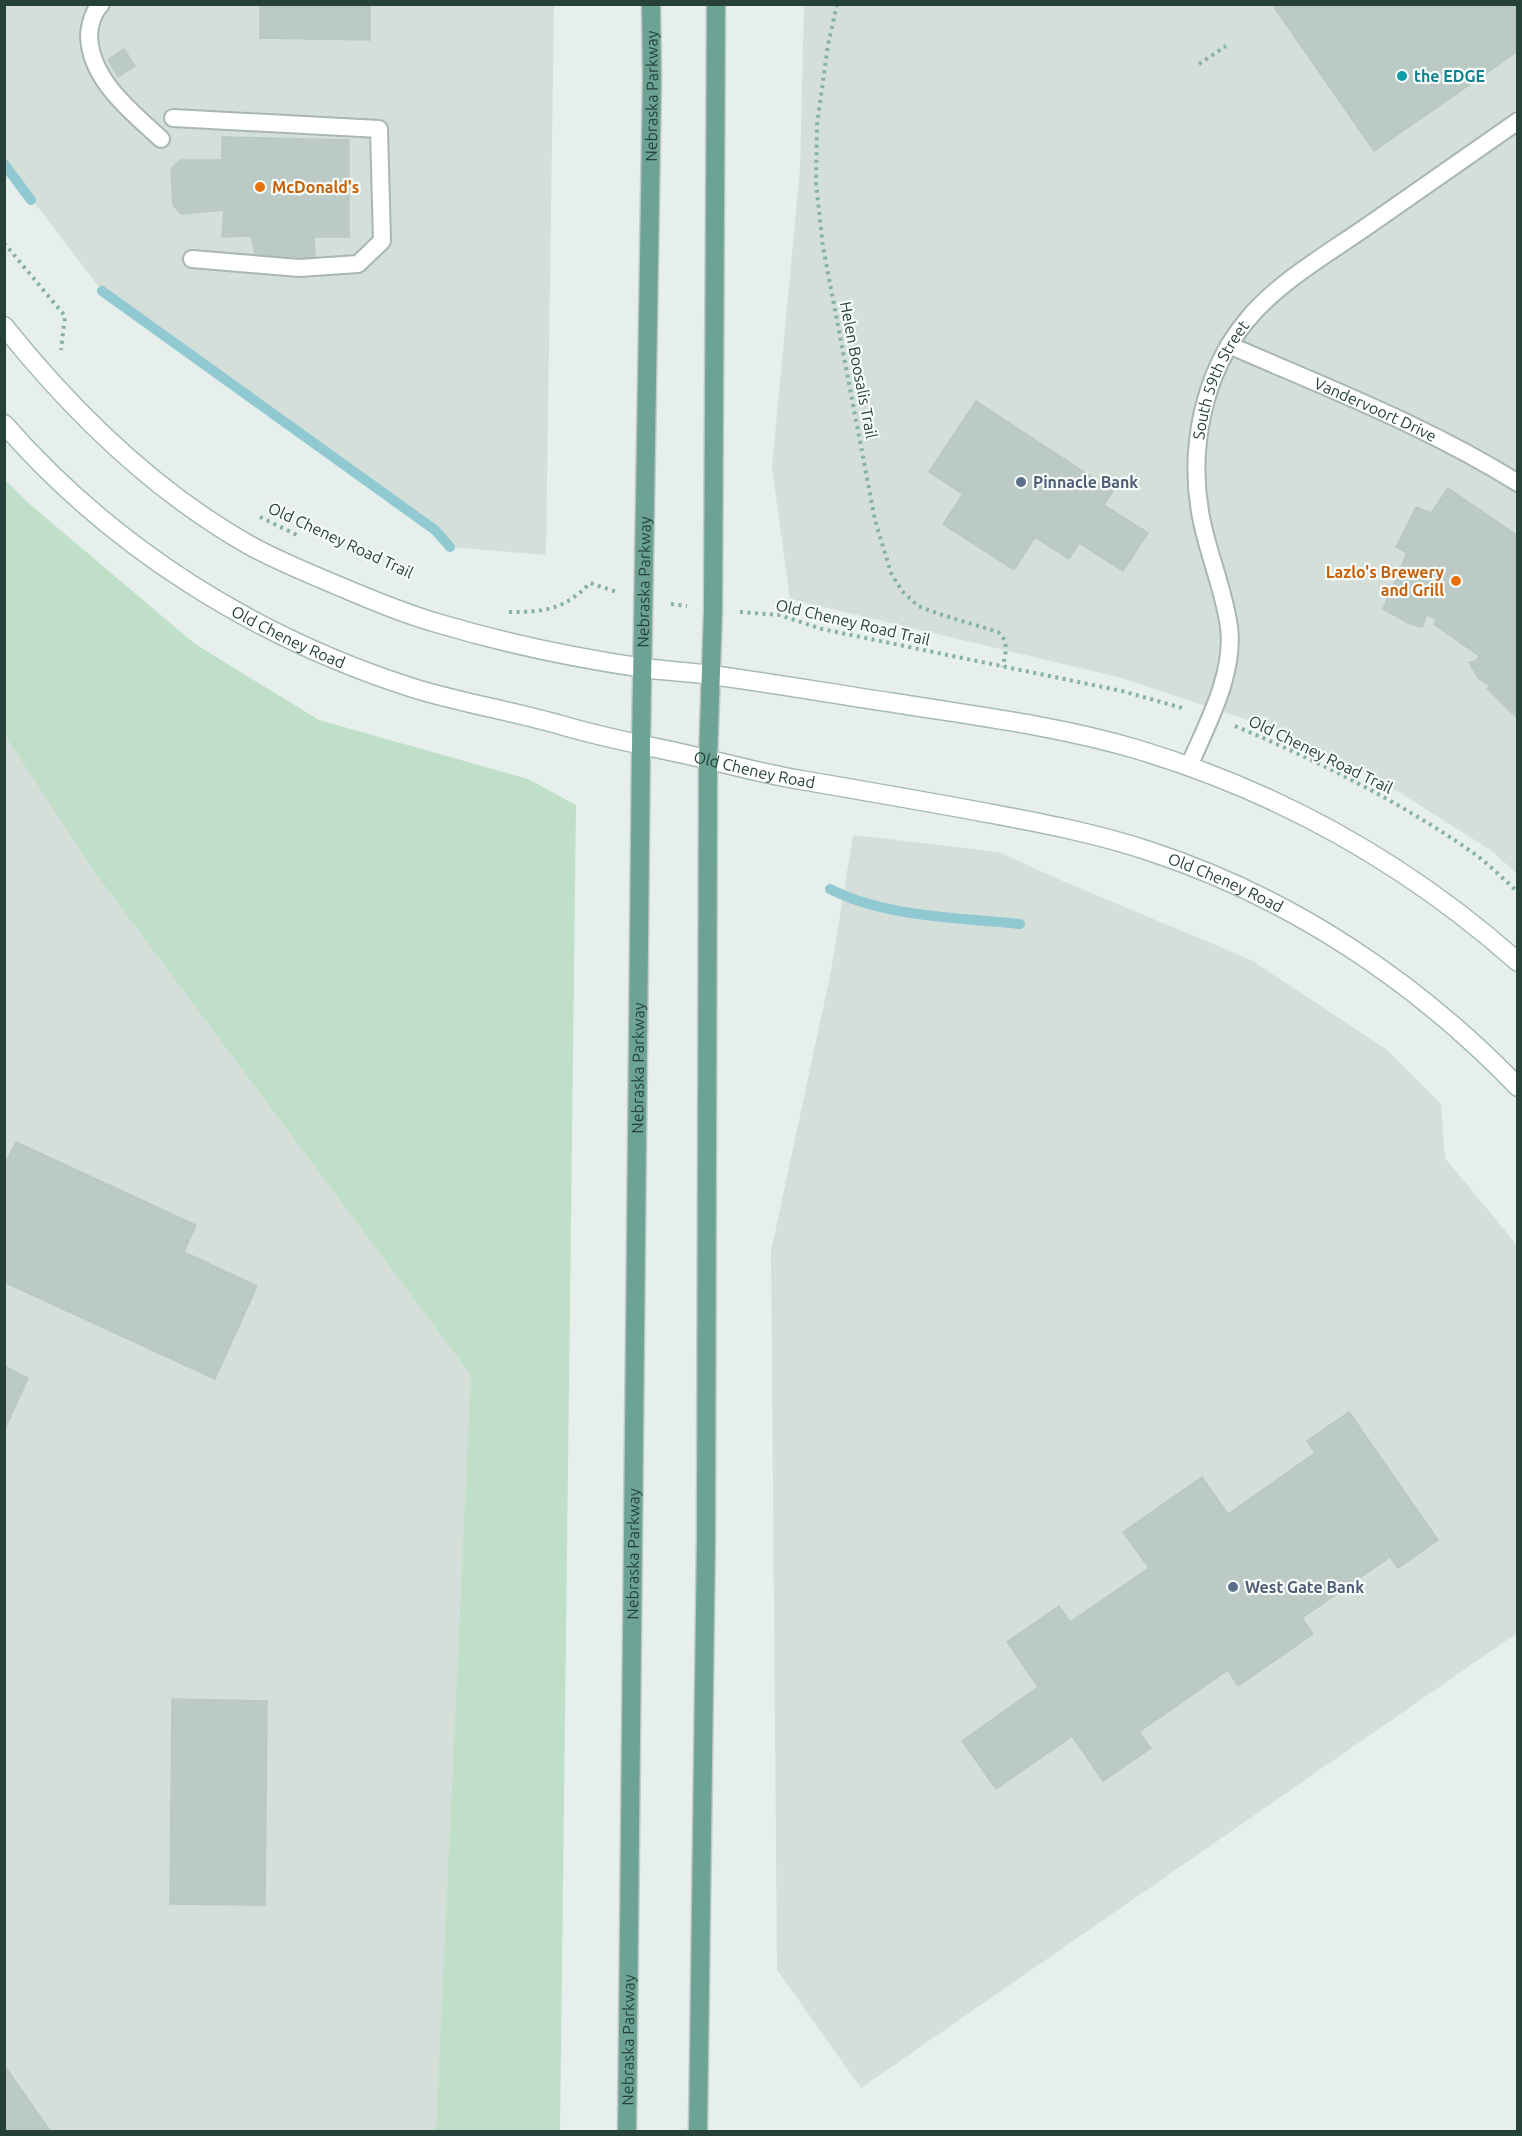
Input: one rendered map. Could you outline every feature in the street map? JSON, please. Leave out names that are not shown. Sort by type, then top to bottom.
[{"type":"main road","name":"Nebraska Parkway","points":[[627,2132],[641,744],[652,79],[651,4]]},
{"type":"main road","points":[[698,2132],[706,1526],[708,759],[713,610],[716,4]]},
{"type":"main road","points":[[5,328],[74,404],[134,463],[181,499],[251,546],[356,594],[434,623],[543,650],[643,668],[711,675],[1042,727],[1088,736],[1189,766],[1291,808],[1373,853],[1461,914],[1518,962]]},
{"type":"main road","name":"Old Cheney Road","points":[[4,424],[100,519],[132,543],[203,592],[300,645],[373,675],[452,700],[796,780],[959,807],[1073,830],[1150,851],[1261,897],[1365,957],[1443,1016],[1518,1087]]},
{"type":"lane","points":[[100,4],[90,26],[89,46],[94,64],[109,87],[160,139]]},
{"type":"lane","points":[[173,118],[379,129],[382,241],[358,264],[299,268],[192,258]]},
{"type":"lane","name":"South 59th Street","points":[[1189,766],[1211,716],[1229,655],[1229,628],[1201,517],[1196,464],[1200,421],[1212,380],[1229,345],[1247,319],[1290,280],[1518,121]]},
{"type":"lane","name":"Vandervoort Drive","points":[[1229,345],[1407,422],[1482,461],[1518,483]]},
{"type":"path","name":"Helen Boosalis Trail","points":[[837,4],[828,45],[817,125],[816,183],[823,247],[875,520],[891,573],[902,591],[918,606],[998,632],[1004,637],[1007,646],[1003,667]]},
{"type":"path","points":[[1199,64],[1226,46]]},
{"type":"path","points":[[4,243],[65,316],[61,351],[68,358]]},
{"type":"path","name":"Old Cheney Road Trail","points":[[257,515],[307,540]]},
{"type":"path","name":"Old Cheney Road Trail","points":[[504,612],[536,612],[559,606],[577,597],[590,584],[644,600],[713,610],[779,615],[822,629],[1122,691],[1211,716],[1293,750],[1394,803],[1471,851],[1518,892]]},
{"type":"shaded area","points":[[5,5],[554,5],[546,555],[450,547],[435,530],[102,291],[5,164]]},
{"type":"shaded area","points":[[804,5],[1517,5],[1517,874],[1492,851],[1386,784],[1278,730],[1118,677],[790,599],[772,468],[800,168]]},
{"type":"shaded area","points":[[4,719],[475,1356],[519,2131],[5,2131]]},
{"type":"shaded area","name":"West Gate Bank","points":[[853,835],[999,852],[1251,960],[1387,1050],[1441,1104],[1445,1158],[1517,1245],[1517,1633],[861,2088],[777,1970],[771,1251],[831,971]]},
{"type":"green space","points":[[4,479],[26,501],[195,644],[319,720],[528,779],[576,805],[560,2131],[436,2131],[471,1375],[94,871],[5,735]]},
{"type":"building","points":[[260,4],[370,4],[370,40],[260,38]]},
{"type":"building","name":"the EDGE","points":[[1272,4],[1518,4],[1518,51],[1374,151]]},
{"type":"building","points":[[124,49],[135,66],[118,77],[108,60]]},
{"type":"building","name":"McDonald's","points":[[222,137],[349,140],[349,237],[314,237],[315,258],[255,254],[251,236],[222,237],[224,210],[181,214],[173,205],[171,169],[180,160],[222,160]]},
{"type":"building","name":"Pinnacle Bank","points":[[976,401],[1113,491],[1069,559],[1035,537],[1014,570],[943,524],[963,494],[929,472]]},
{"type":"building","name":"Lazlo's Brewery and Grill","points":[[1448,488],[1518,536],[1518,719],[1487,688],[1490,686],[1478,678],[1469,662],[1476,661],[1479,656],[1434,624],[1437,619],[1427,615],[1422,627],[1408,623],[1383,609],[1407,553],[1396,547],[1416,507],[1431,513]]},
{"type":"building","points":[[1104,505],[1148,533],[1123,571],[1079,543]]},
{"type":"building","points":[[16,1142],[196,1225],[184,1252],[257,1286],[215,1379],[4,1282],[4,1166]]},
{"type":"building","points":[[4,1366],[28,1378],[4,1431]]},
{"type":"building","name":"West Gate Bank","points":[[1349,1412],[1438,1540],[1398,1568],[1390,1557],[1302,1618],[1313,1634],[1238,1686],[1228,1670],[1139,1732],[1151,1748],[1103,1781],[1007,1642],[1059,1606],[1070,1622],[1149,1568],[1123,1532],[1202,1477],[1228,1514],[1315,1453],[1307,1441]]},
{"type":"building","points":[[1038,1687],[1072,1736],[996,1789],[962,1741]]},
{"type":"building","points":[[172,1699],[267,1701],[265,1905],[170,1904]]},
{"type":"building","points":[[4,2065],[51,2132],[4,2132]]},
{"type":"waterway","points":[[4,164],[31,200]]},
{"type":"waterway","points":[[102,291],[435,530],[450,547]]},
{"type":"waterway","points":[[830,889],[851,898],[898,911],[1020,924]]},
{"type":"place","name":"the EDGE","points":[[1402,76]]},
{"type":"place","name":"McDonald's","points":[[260,187]]},
{"type":"place","name":"Pinnacle Bank","points":[[1021,482]]},
{"type":"place","name":"Lazlo's Brewery and Grill","points":[[1456,581]]},
{"type":"place","name":"West Gate Bank","points":[[1233,1587]]}]
